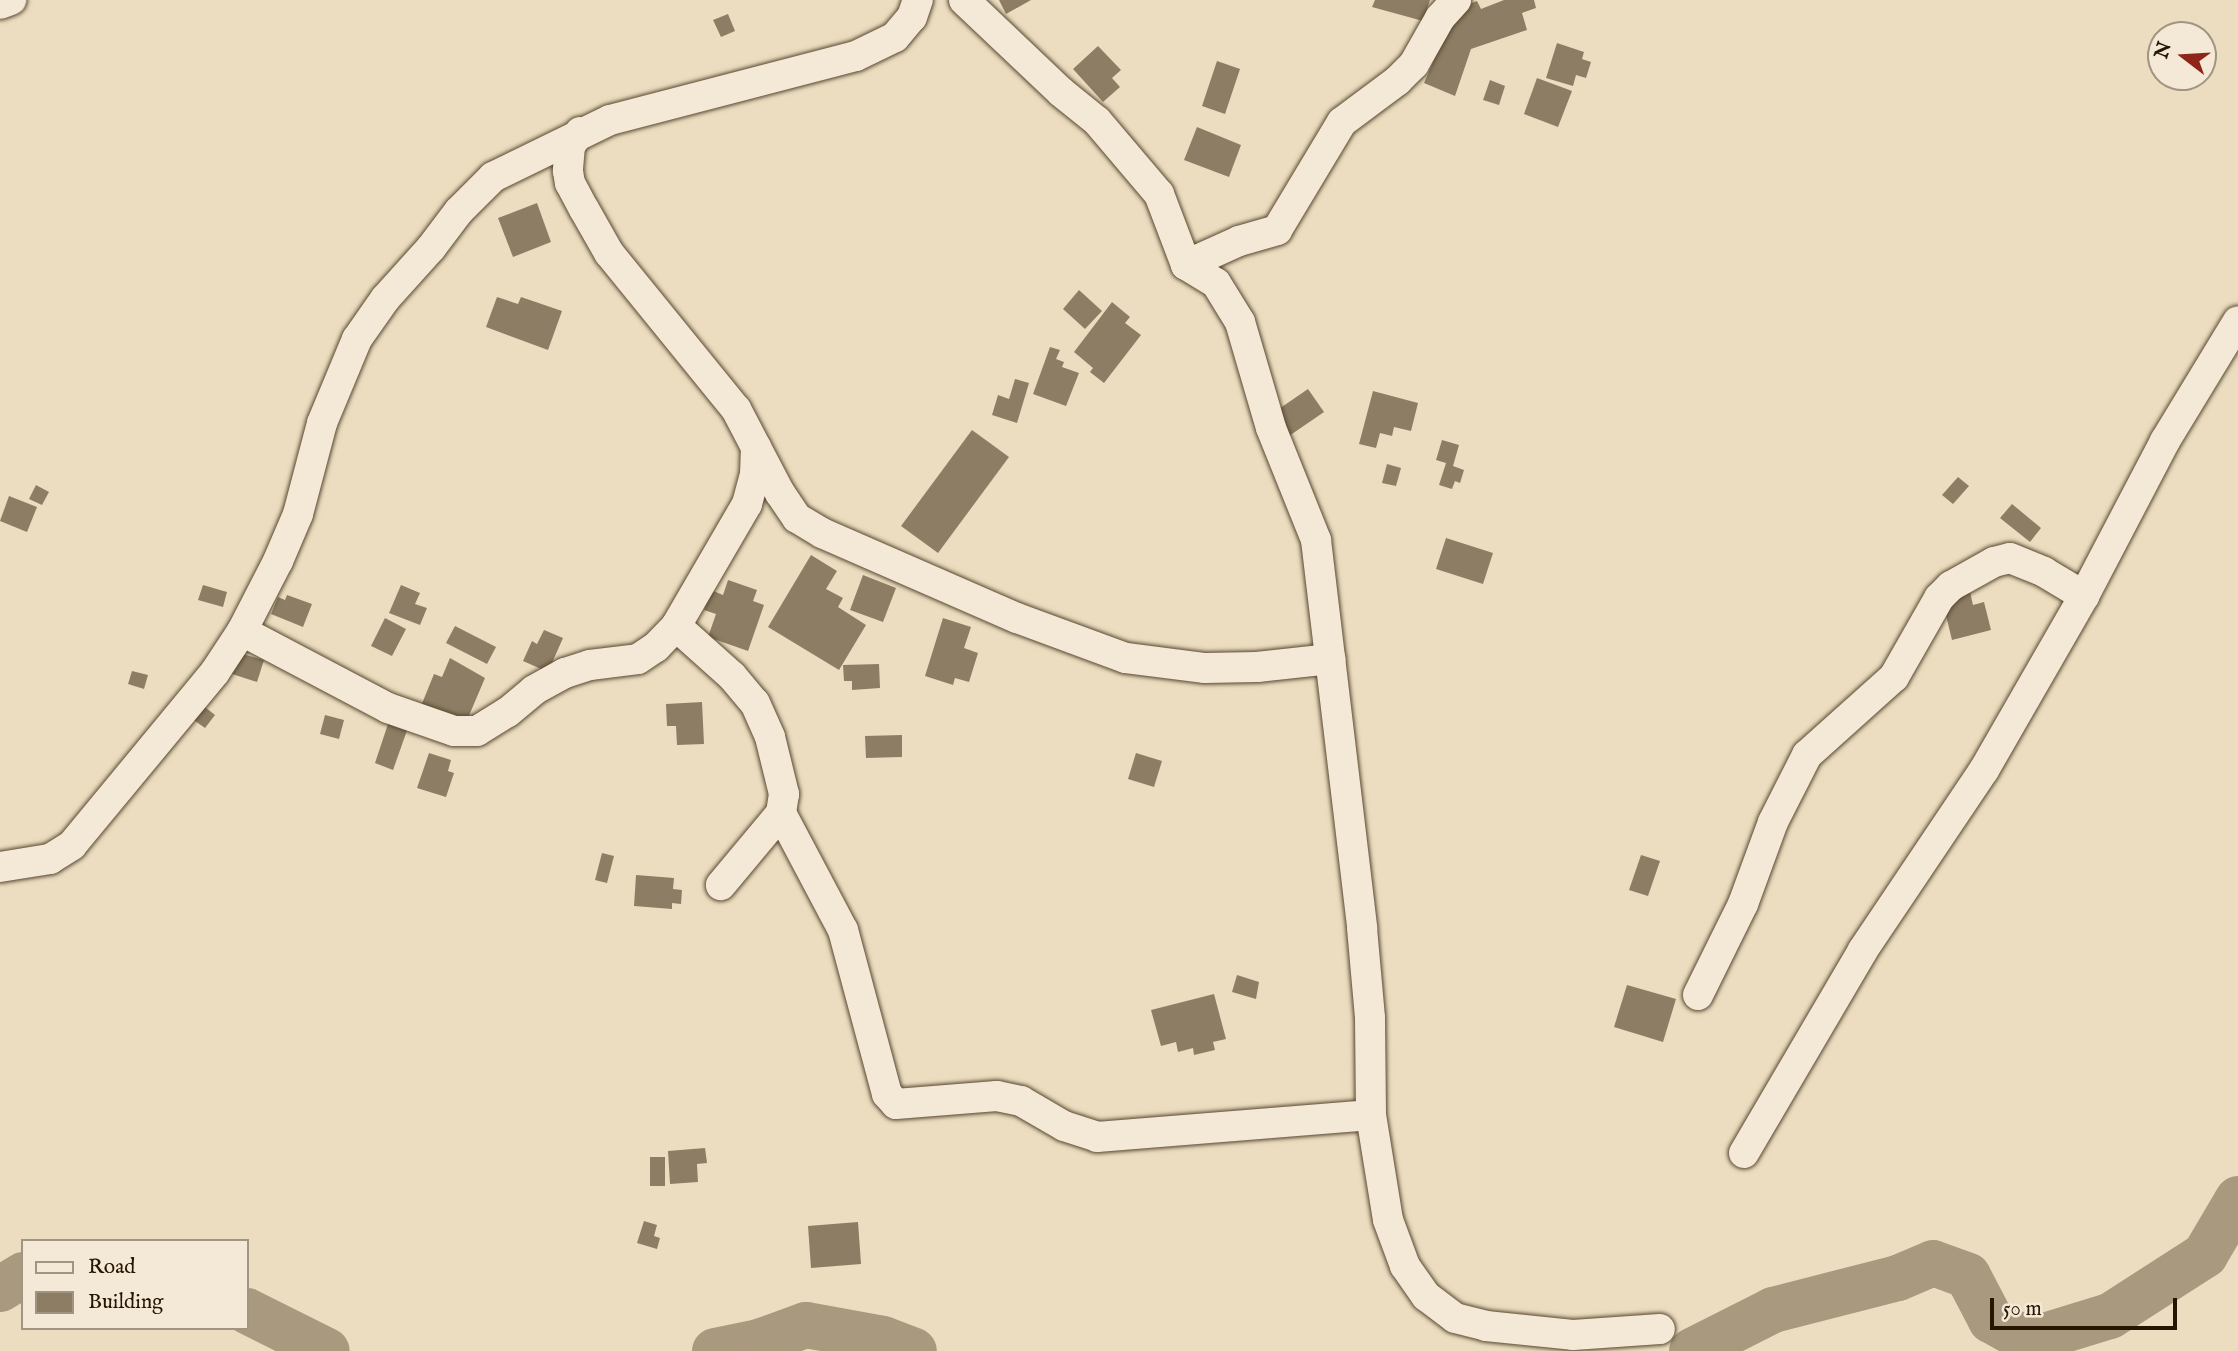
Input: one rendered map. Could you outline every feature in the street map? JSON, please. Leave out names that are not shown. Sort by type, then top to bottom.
[{"type":"street","points":[[0,4],[11,0]]},
{"type":"street","points":[[0,867],[50,859],[72,845],[137,770],[215,671],[242,631],[278,561],[298,514],[321,423],[338,377],[364,329],[385,299],[431,248],[459,211],[493,177],[580,132],[683,99],[856,56],[895,37],[912,17],[918,0]]},
{"type":"street","points":[[964,0],[1126,151],[1159,194],[1186,265],[1216,283],[1240,322],[1271,428],[1316,540],[1365,953],[1370,1018],[1371,1115],[1388,1220],[1405,1266],[1426,1296],[1455,1318],[1486,1325],[1573,1335],[1660,1329]]},
{"type":"street","points":[[1186,265],[1239,241],[1277,230],[1342,122],[1398,81],[1414,64],[1440,18],[1457,0]]},
{"type":"street","points":[[580,132],[570,146],[568,171],[584,209],[609,253],[736,409],[797,518],[1017,618],[1126,658],[1205,668],[1257,667],[1331,659]]},
{"type":"street","points":[[1744,1153],[1863,950],[1984,770],[2084,596],[2165,441],[2238,321]]},
{"type":"street","points":[[242,631],[388,708],[454,731],[477,731],[534,690],[565,673],[590,665],[638,659],[656,647],[676,626],[747,504],[755,475],[756,446]]},
{"type":"street","points":[[1698,995],[1743,904],[1773,822],[1808,755],[1894,677],[1939,598],[1951,586],[1994,562],[2010,558],[2044,572],[2084,596]]},
{"type":"street","points":[[676,626],[732,676],[755,703],[770,737],[784,794],[781,813],[721,886]]},
{"type":"street","points":[[781,813],[842,930],[887,1094],[896,1104],[997,1096],[1021,1101],[1063,1126],[1097,1137],[1371,1115]]},
{"type":"building","points":[[999,0],[1031,0],[1006,14]]},
{"type":"building","points":[[1375,0],[1430,0],[1423,21],[1372,7]]},
{"type":"building","points":[[1504,0],[1534,0],[1536,8],[1522,13],[1527,30],[1471,49],[1455,96],[1424,83],[1456,9],[1477,1],[1481,9]]},
{"type":"building","points":[[728,14],[735,31],[721,37],[713,20]]},
{"type":"building","points":[[1557,43],[1584,52],[1582,59],[1591,62],[1586,78],[1576,75],[1573,86],[1546,78]]},
{"type":"building","points":[[1098,46],[1121,70],[1112,78],[1120,87],[1103,102],[1073,69]]},
{"type":"building","points":[[1217,61],[1240,69],[1225,114],[1202,106]]},
{"type":"building","points":[[1537,78],[1572,91],[1558,127],[1524,114]]},
{"type":"building","points":[[1490,80],[1505,86],[1499,105],[1483,100]]},
{"type":"building","points":[[1197,127],[1241,145],[1229,177],[1184,160]]},
{"type":"building","points":[[537,203],[551,242],[513,257],[498,218]]},
{"type":"building","points":[[1079,290],[1102,311],[1085,329],[1063,309]]},
{"type":"building","points":[[497,297],[518,304],[521,297],[562,311],[548,350],[486,327]]},
{"type":"building","points":[[1112,302],[1130,317],[1125,323],[1141,335],[1104,383],[1090,372],[1093,368],[1074,352]]},
{"type":"building","points":[[1050,347],[1060,350],[1056,359],[1064,362],[1062,367],[1079,373],[1066,406],[1033,394]]},
{"type":"building","points":[[1015,379],[1029,383],[1017,423],[992,415],[998,395],[1009,399]]},
{"type":"building","points":[[1308,389],[1324,412],[1289,436],[1273,413]]},
{"type":"building","points":[[1373,391],[1418,403],[1411,431],[1394,427],[1392,436],[1380,433],[1376,448],[1359,444]]},
{"type":"building","points":[[972,430],[1009,457],[938,553],[901,526]]},
{"type":"building","points":[[1442,440],[1459,445],[1453,466],[1464,470],[1460,483],[1455,481],[1452,489],[1439,485],[1446,463],[1436,460]]},
{"type":"building","points":[[1387,464],[1401,468],[1396,486],[1382,483]]},
{"type":"building","points":[[1958,477],[1969,486],[1953,504],[1942,495]]},
{"type":"building","points":[[36,485],[49,492],[42,505],[29,499]]},
{"type":"building","points":[[9,496],[37,507],[27,532],[0,521]]},
{"type":"building","points":[[2012,504],[2041,528],[2030,542],[2000,518]]},
{"type":"building","points":[[1446,538],[1493,553],[1483,584],[1436,569]]},
{"type":"building","points":[[811,555],[837,571],[826,589],[843,598],[838,607],[866,625],[839,670],[768,627]]},
{"type":"building","points":[[863,575],[896,588],[883,622],[850,610]]},
{"type":"building","points":[[728,580],[757,590],[753,601],[764,605],[748,651],[708,637],[716,614],[704,610],[711,590],[723,595]]},
{"type":"building","points":[[203,585],[227,592],[223,607],[198,600]]},
{"type":"building","points":[[401,585],[420,593],[415,604],[427,608],[420,625],[389,613]]},
{"type":"building","points":[[1970,592],[1973,605],[1984,602],[1991,630],[1952,640],[1942,599]]},
{"type":"building","points":[[287,595],[312,604],[303,627],[271,614],[278,597],[285,600]]},
{"type":"building","points":[[385,618],[406,629],[392,656],[371,646]]},
{"type":"building","points":[[943,618],[971,627],[964,648],[978,653],[969,682],[955,678],[953,685],[925,676]]},
{"type":"building","points":[[455,626],[496,647],[487,664],[446,643]]},
{"type":"building","points":[[544,630],[563,638],[548,672],[523,661],[532,641],[537,644]]},
{"type":"building","points":[[235,652],[264,660],[257,682],[229,673]]},
{"type":"building","points":[[450,658],[485,678],[465,725],[421,706],[434,674],[442,677]]},
{"type":"building","points":[[879,664],[880,688],[852,690],[852,681],[844,681],[843,665]]},
{"type":"building","points":[[132,671],[148,675],[144,689],[128,684]]},
{"type":"building","points":[[702,702],[704,744],[677,745],[676,726],[667,726],[666,704]]},
{"type":"building","points":[[201,704],[215,715],[205,728],[191,718]]},
{"type":"building","points":[[325,715],[344,720],[339,739],[320,734]]},
{"type":"building","points":[[391,715],[410,722],[393,770],[375,763]]},
{"type":"building","points":[[902,735],[902,757],[866,758],[865,736]]},
{"type":"building","points":[[429,753],[451,760],[448,771],[454,773],[446,797],[417,788]]},
{"type":"building","points":[[1136,753],[1162,761],[1154,787],[1128,779]]},
{"type":"building","points":[[602,853],[614,856],[607,883],[595,880]]},
{"type":"building","points":[[1641,855],[1660,861],[1648,896],[1629,890]]},
{"type":"building","points":[[636,875],[674,878],[673,889],[682,890],[681,904],[672,903],[672,909],[634,906]]},
{"type":"building","points":[[1237,975],[1259,982],[1256,999],[1232,992]]},
{"type":"building","points":[[1627,985],[1676,999],[1663,1042],[1614,1027]]},
{"type":"building","points":[[1214,994],[1226,1039],[1213,1042],[1215,1050],[1194,1055],[1193,1048],[1178,1052],[1176,1042],[1161,1046],[1151,1010]]},
{"type":"building","points":[[705,1148],[707,1163],[697,1164],[698,1182],[670,1184],[668,1151]]},
{"type":"building","points":[[650,1157],[665,1157],[665,1186],[650,1186]]},
{"type":"building","points":[[644,1221],[657,1225],[654,1236],[660,1238],[657,1249],[637,1243]]},
{"type":"building","points":[[858,1222],[861,1264],[811,1268],[808,1226]]},
{"type":"waterway","points":[[1692,1351],[1773,1310],[1898,1278],[1933,1263],[1968,1276],[1991,1320],[2028,1341],[2110,1316],[2205,1255],[2238,1199]]},
{"type":"waterway","points":[[0,1289],[21,1276]]},
{"type":"waterway","points":[[248,1312],[327,1351]]},
{"type":"waterway","points":[[715,1351],[759,1342],[806,1325],[883,1339],[914,1351]]}]
